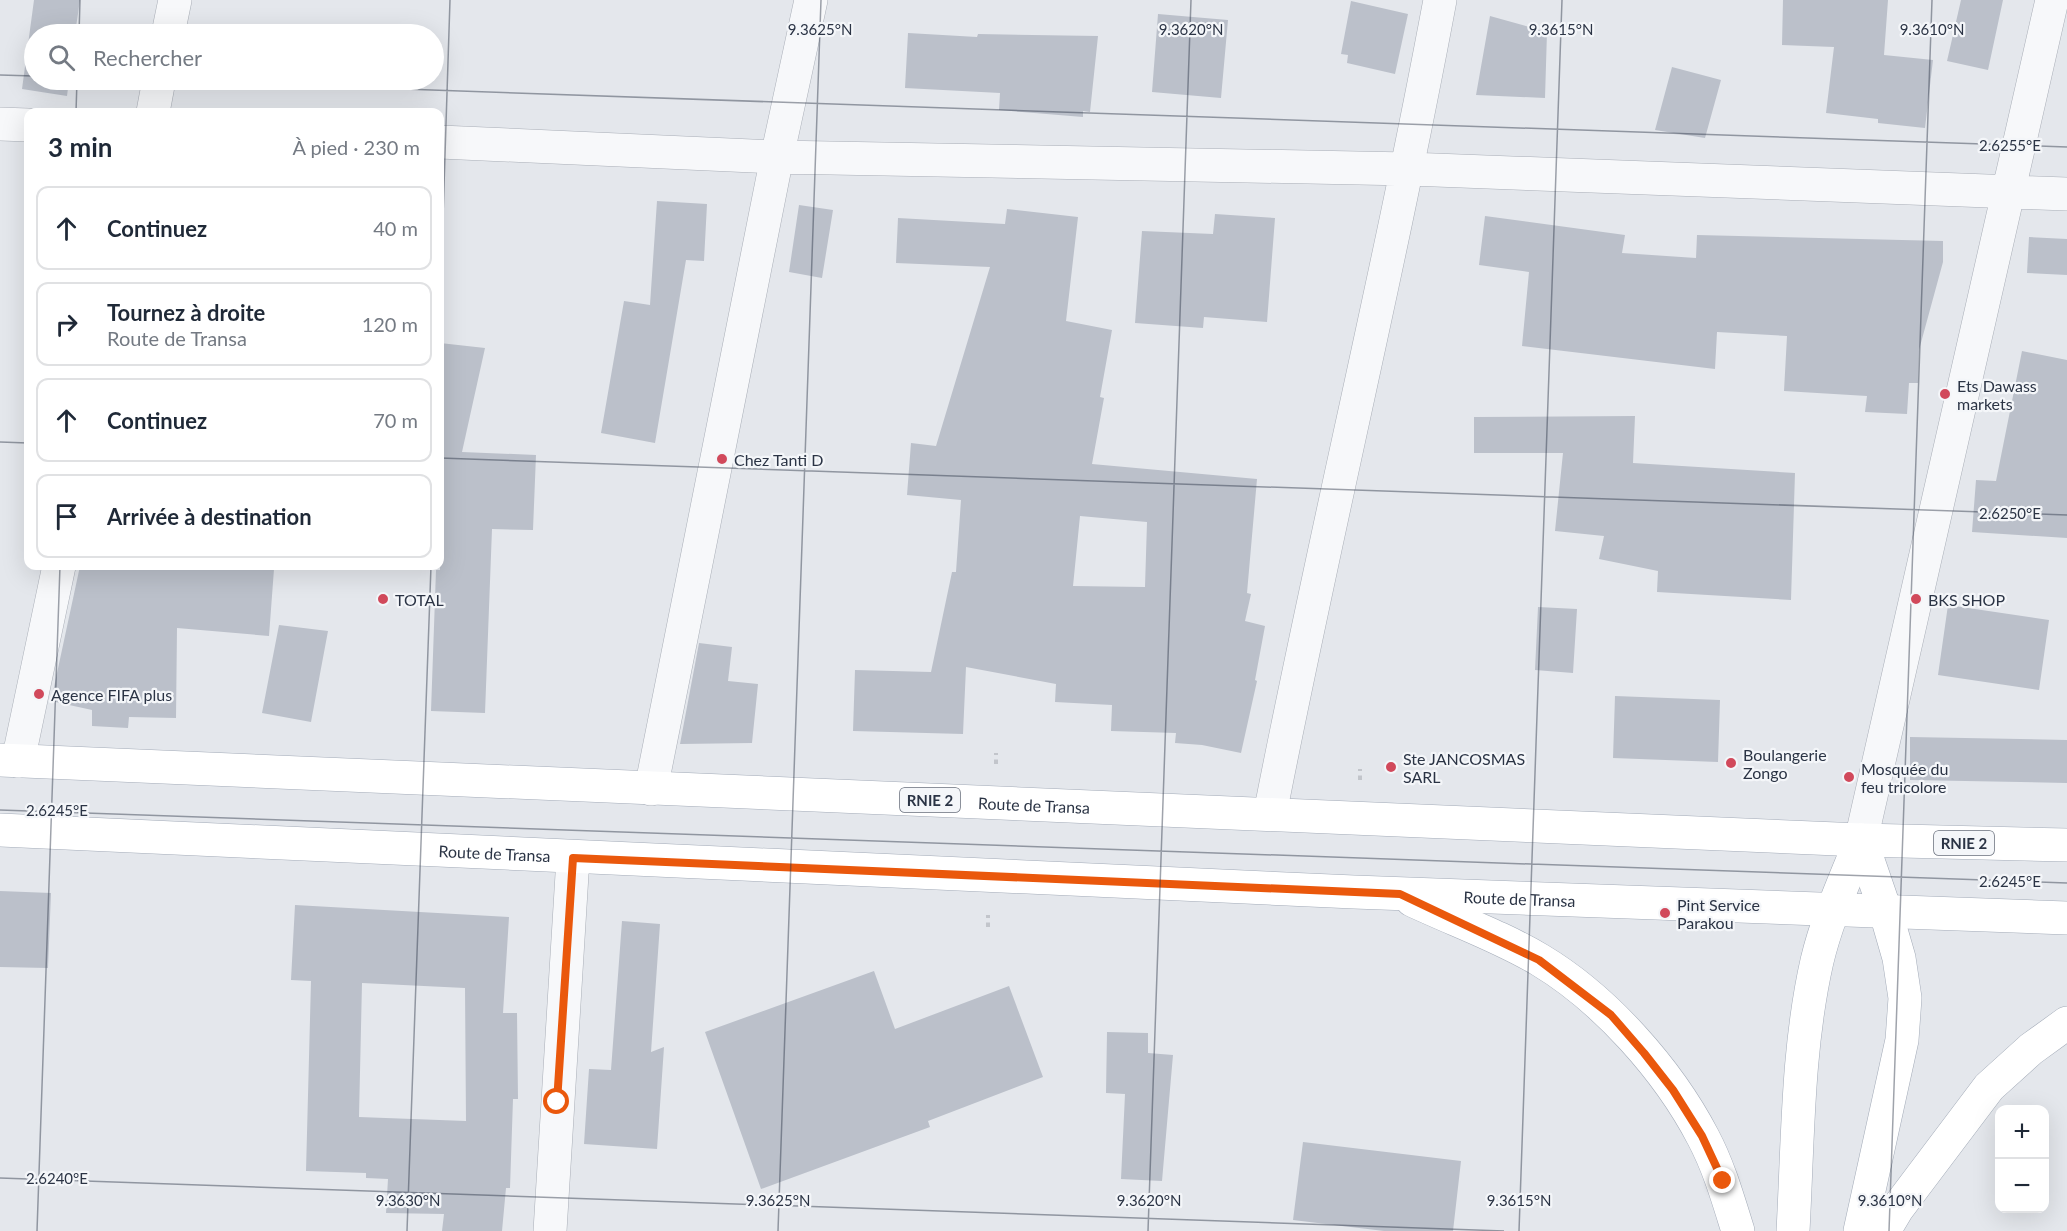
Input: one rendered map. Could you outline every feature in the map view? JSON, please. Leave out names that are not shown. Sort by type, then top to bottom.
[{"type":"main road","name":"Route de Transa","points":[[9,761],[1861,840],[2067,845]]},
{"type":"main road","name":"Route de Transa","points":[[0,830],[573,858],[1400,894],[2067,918]]},
{"type":"main road","points":[[1793,1231],[1808,1010],[1817,960],[1832,911],[1861,840]]},
{"type":"main road","points":[[1860,1231],[1902,1040],[1905,998],[1899,958],[1861,840]]},
{"type":"main road","points":[[1400,894],[1539,960],[1611,1015],[1644,1053],[1702,1136],[1723,1181],[1738,1231]]},
{"type":"main road","points":[[1884,1231],[1897,1209],[1989,1088],[2031,1049],[2067,1023]]},
{"type":"street","points":[[170,24],[176,0]]},
{"type":"street","points":[[651,789],[777,157],[811,0]]},
{"type":"street","points":[[1270,814],[1302,654],[1408,169],[1440,0]]},
{"type":"street","points":[[1861,840],[2052,0]]},
{"type":"street","points":[[154,108],[157,90]]},
{"type":"street","points":[[0,124],[24,125]]},
{"type":"street","points":[[444,142],[777,157],[1408,169],[2067,194]]},
{"type":"street","points":[[9,761],[58,570]]},
{"type":"street","points":[[550,1231],[573,858]]},
{"type":"building","points":[[34,0],[80,0],[76,24],[31,24]]},
{"type":"building","points":[[1783,0],[1888,0],[1884,55],[1933,60],[1925,128],[1878,123],[1878,119],[1826,113],[1834,47],[1782,45]]},
{"type":"building","points":[[1961,0],[2003,0],[1988,70],[1947,61]]},
{"type":"building","points":[[1351,1],[1408,14],[1395,74],[1347,63],[1348,55],[1341,54]]},
{"type":"building","points":[[1158,14],[1228,20],[1221,98],[1152,92]]},
{"type":"building","points":[[1490,16],[1547,32],[1545,98],[1476,95]]},
{"type":"building","points":[[908,33],[977,37],[978,34],[1098,36],[1090,112],[1083,111],[1083,117],[999,110],[1000,93],[905,88]]},
{"type":"building","points":[[1672,67],[1721,80],[1705,138],[1655,130]]},
{"type":"building","points":[[28,90],[68,90],[67,96]]},
{"type":"building","points":[[657,201],[707,204],[704,261],[686,260],[655,443],[601,433],[624,301],[650,305]]},
{"type":"building","points":[[799,205],[833,210],[822,278],[789,272]]},
{"type":"building","points":[[1007,209],[1078,217],[1066,321],[1112,330],[1100,397],[1104,398],[1092,464],[1257,479],[1247,593],[1251,594],[1245,621],[1265,626],[1255,680],[1257,681],[1241,753],[1202,745],[1175,743],[1176,733],[1111,731],[1112,705],[1055,702],[1056,684],[966,667],[963,734],[853,731],[855,670],[931,672],[952,572],[956,572],[961,500],[907,495],[911,443],[936,446],[990,267],[896,263],[898,218],[1005,224]],"holes":[[[1080,516],[1147,522],[1145,587],[1073,586]]]},
{"type":"building","points":[[1215,214],[1275,218],[1267,322],[1204,317],[1203,328],[1135,323],[1142,231],[1213,234]]},
{"type":"building","points":[[1485,216],[1625,235],[1622,253],[1696,258],[1697,235],[1943,241],[1943,262],[1919,350],[1918,383],[1909,383],[1907,414],[1865,412],[1867,396],[1784,391],[1787,336],[1717,332],[1715,369],[1522,346],[1529,272],[1479,265]]},
{"type":"building","points":[[2029,237],[2067,239],[2067,275],[2027,273]]},
{"type":"building","points":[[444,343],[485,348],[462,452],[536,455],[533,530],[492,529],[485,713],[431,711],[436,570],[444,570]]},
{"type":"building","points":[[2022,351],[2067,360],[2067,538],[1972,532],[1976,480],[1996,481]]},
{"type":"building","points":[[1635,416],[1633,463],[1795,473],[1791,600],[1657,592],[1658,571],[1599,559],[1604,536],[1555,531],[1563,453],[1474,453],[1474,417]]},
{"type":"building","points":[[79,570],[274,570],[269,636],[177,628],[176,718],[129,717],[128,728],[92,726],[92,710],[51,701]]},
{"type":"building","points":[[1948,605],[2049,620],[2039,690],[1938,675]]},
{"type":"building","points":[[1538,607],[1577,609],[1573,673],[1535,670]]},
{"type":"building","points":[[279,625],[328,631],[311,722],[262,713]]},
{"type":"building","points":[[699,643],[732,647],[728,681],[758,684],[752,743],[680,744]]},
{"type":"building","points":[[1615,696],[1720,700],[1718,762],[1613,758]]},
{"type":"building","points":[[1910,737],[2067,740],[2067,783],[1910,780]]},
{"type":"building","points":[[0,891],[51,893],[48,968],[0,967]]},
{"type":"building","points":[[295,905],[509,917],[503,1013],[517,1013],[518,1099],[513,1099],[510,1188],[506,1188],[502,1231],[442,1231],[444,1214],[386,1213],[388,1179],[366,1178],[366,1173],[306,1171],[311,981],[291,980]],"holes":[[[362,983],[465,988],[466,1121],[359,1117]]]},
{"type":"building","points":[[622,921],[660,924],[651,1052],[664,1047],[657,1149],[584,1144],[589,1069],[611,1070]]},
{"type":"building","points":[[874,971],[895,1029],[1009,986],[1043,1077],[928,1121],[930,1127],[761,1189],[705,1032]]},
{"type":"building","points":[[1107,1032],[1148,1033],[1148,1053],[1173,1055],[1162,1181],[1121,1179],[1125,1094],[1106,1093]]},
{"type":"building","points":[[1303,1142],[1461,1161],[1453,1231],[1384,1231],[1293,1220]]},
{"type":"place","name":"Ets Dawass markets","points":[[1945,394]]},
{"type":"place","name":"Chez Tanti D","points":[[722,459]]},
{"type":"place","name":"TOTAL","points":[[383,599]]},
{"type":"place","name":"BKS SHOP","points":[[1916,599]]},
{"type":"place","name":"Agence FIFA plus","points":[[39,694]]},
{"type":"place","name":"Boulangerie Zongo","points":[[1731,763]]},
{"type":"place","name":"Ste JANCOSMAS SARL","points":[[1391,767]]},
{"type":"place","name":"Mosquée du feu tricolore","points":[[1849,777]]},
{"type":"place","name":"Pint Service Parakou","points":[[1665,913]]},
{"type":"route","points":[[557,1102],[573,858],[1400,894],[1539,960],[1611,1015],[1673,1090],[1702,1136],[1723,1181]]}]
